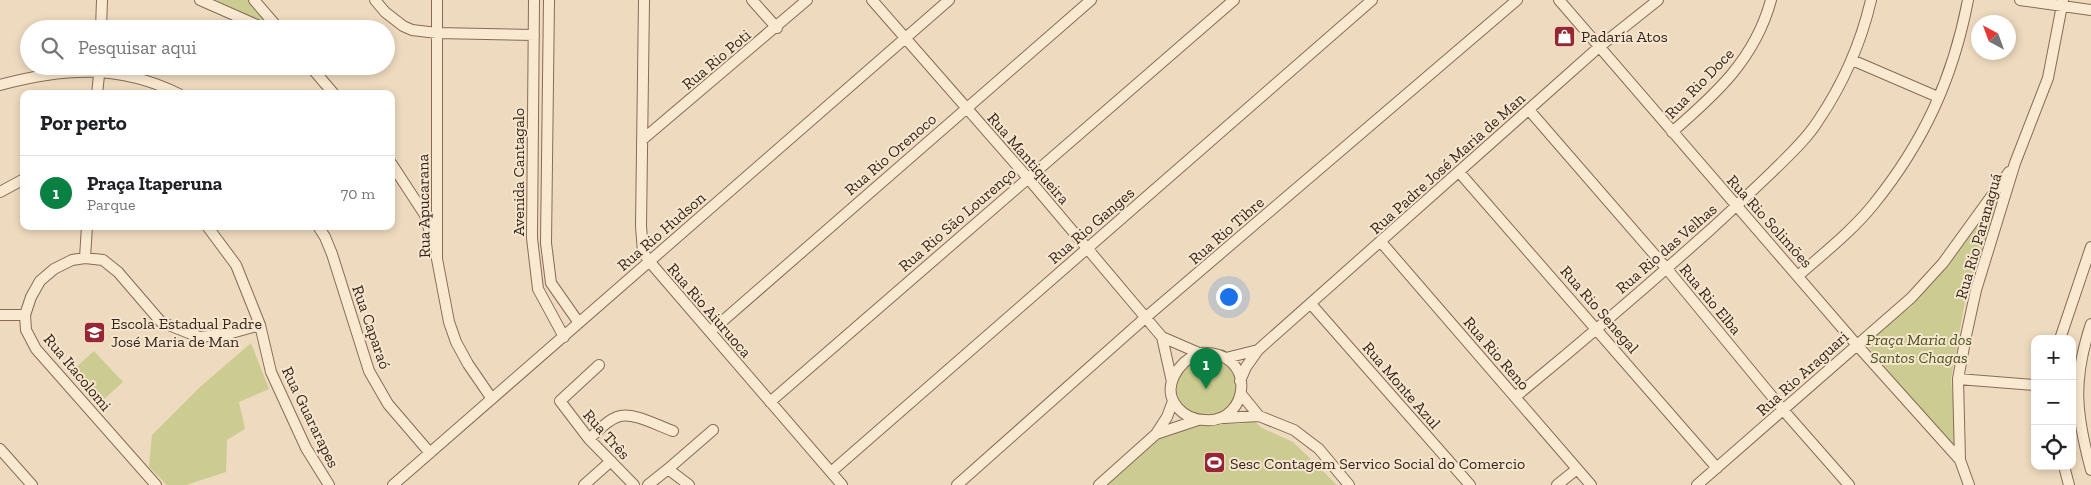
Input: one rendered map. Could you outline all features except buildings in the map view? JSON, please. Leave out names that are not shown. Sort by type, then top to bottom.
[{"type":"street","points":[[101,20],[102,0]]},
{"type":"street","points":[[254,0],[271,20]]},
{"type":"street","points":[[375,0],[395,20]]},
{"type":"street","name":"Rua Apucarana","points":[[437,0],[437,259],[449,322],[456,342],[492,400]]},
{"type":"street","name":"Avenida Cantagalo","points":[[534,0],[532,238],[538,288],[564,337]]},
{"type":"street","name":"Avenida Cantagalo","points":[[549,0],[546,243],[551,283],[579,323]]},
{"type":"street","name":"Rua Rio Aiuruoca","points":[[644,0],[641,226],[643,252],[648,261],[842,485]]},
{"type":"street","points":[[752,0],[777,28]]},
{"type":"street","name":"Rua Rio Poti","points":[[642,140],[777,28],[807,0]]},
{"type":"street","name":"Rua Mantiqueira","points":[[872,0],[1027,177],[1162,337],[1199,353]]},
{"type":"street","name":"Rua Rio Hudson","points":[[392,485],[492,400],[648,261],[949,0]]},
{"type":"street","name":"Rua Rio Orenoco","points":[[710,332],[1091,0]]},
{"type":"street","name":"Rua Rio São Lourenço","points":[[770,402],[1027,177],[1234,0]]},
{"type":"street","name":"Rua Rio Ganges","points":[[831,472],[1372,0]]},
{"type":"street","name":"Rua Rio Tibre","points":[[957,485],[1145,318],[1517,0]]},
{"type":"street","name":"Rua Rio Solimões","points":[[1559,0],[1672,132],[1799,275],[1856,344],[1960,460]]},
{"type":"street","name":"Rua Padre José Maria de Man","points":[[1240,380],[1246,367],[1258,350],[1599,47],[1658,0]]},
{"type":"street","name":"Rua Rio Doce","points":[[1672,132],[1702,106],[1727,80],[1751,50],[1766,17],[1771,0]]},
{"type":"street","name":"Rua Rio das Velhas","points":[[1515,397],[1667,269],[1737,206],[1793,151],[1818,122],[1852,60],[1872,0]]},
{"type":"street","points":[[1799,275],[1841,239],[1872,206],[1922,135],[1954,61],[1968,0]]},
{"type":"street","points":[[2020,0],[2063,3],[2091,10]]},
{"type":"street","points":[[207,1],[247,20]]},
{"type":"street","name":"Rua Rio Paranaguá","points":[[1970,485],[1960,460],[1958,380],[1976,290],[2015,163],[2048,78],[2063,3]]},
{"type":"street","points":[[395,20],[402,26],[422,32],[534,35]]},
{"type":"street","points":[[1852,60],[1938,97]]},
{"type":"street","points":[[0,85],[36,75]]},
{"type":"street","points":[[98,90],[99,75]]},
{"type":"street","points":[[134,75],[161,84],[172,90]]},
{"type":"street","points":[[318,75],[331,90]]},
{"type":"street","name":"Rua Rio Elba","points":[[1529,110],[1667,269],[1844,483]]},
{"type":"street","name":"Rua Rio Araguari","points":[[1697,485],[1784,411],[1856,344],[1911,298],[1942,263],[2015,163]]},
{"type":"street","points":[[395,169],[425,215],[437,259]]},
{"type":"street","name":"Rua Rio Senegal","points":[[1458,172],[1598,329],[1717,468]]},
{"type":"street","points":[[0,192],[20,181]]},
{"type":"street","points":[[85,258],[87,230]]},
{"type":"street","name":"Rua Guararapes","points":[[210,230],[236,265],[260,325],[273,376],[306,448],[329,485]]},
{"type":"street","name":"Rua Caparaó","points":[[321,230],[332,254],[369,371],[388,404],[430,453]]},
{"type":"street","name":"Rua Rio Reno","points":[[1381,242],[1591,485]]},
{"type":"street","points":[[2061,335],[2091,247]]},
{"type":"street","points":[[0,314],[25,315],[31,297],[40,281],[54,269],[72,260],[85,258],[103,260],[118,272],[161,322],[199,337],[228,334],[260,325]]},
{"type":"street","name":"Rua Monte Azul","points":[[1311,304],[1470,485]]},
{"type":"street","name":"Rua Itacolomi","points":[[25,315],[26,330],[36,349],[156,485]]},
{"type":"street","points":[[2091,324],[2078,374],[2078,396],[2082,438],[2091,470]]},
{"type":"street","name":"Rua Mantiqueira","points":[[1162,337],[1172,382]]},
{"type":"street","name":"Rua Padre José Maria de Man","points":[[1226,358],[1258,350]]},
{"type":"street","points":[[1156,434],[1198,420],[1214,421],[1232,411],[1240,394],[1239,371],[1235,365],[1220,354],[1199,353],[1186,360],[1179,367],[1172,382],[1171,392],[1173,401],[1182,412],[1198,420]]},
{"type":"street","name":"Rua Três","points":[[599,365],[560,401],[589,439],[634,485]]},
{"type":"street","points":[[1958,380],[2031,385]]},
{"type":"street","points":[[1240,394],[1259,416]]},
{"type":"street","points":[[1099,485],[1156,434],[1167,416],[1173,401]]},
{"type":"street","points":[[589,439],[608,422],[618,416],[630,416],[673,431]]},
{"type":"street","points":[[1222,418],[1259,416],[1294,430],[1319,449],[1349,485]]},
{"type":"street","points":[[648,485],[713,430]]},
{"type":"street","points":[[0,449],[32,485]]},
{"type":"street","points":[[584,485],[611,461]]},
{"type":"street","points":[[668,469],[689,485]]},
{"type":"street","points":[[1557,485],[1576,469]]},
{"type":"street","points":[[2065,470],[2069,485]]},
{"type":"green space","points":[[213,0],[250,0],[267,20],[254,20],[212,2]]},
{"type":"green space","name":"Praça Maria dos Santos Chagas","points":[[1992,198],[1999,199],[1966,296],[1951,379],[1957,441],[1950,445],[1864,342],[1912,306],[1949,261]]},
{"type":"green space","points":[[251,343],[269,389],[239,402],[245,429],[227,440],[226,472],[186,485],[167,485],[149,467],[152,435],[200,387]]},
{"type":"green space","points":[[94,351],[123,382],[101,402],[73,370]]},
{"type":"green space","points":[[1206,357],[1222,362],[1227,366],[1231,371],[1236,387],[1231,403],[1227,408],[1222,412],[1206,417],[1190,412],[1185,408],[1181,403],[1176,387],[1181,371],[1185,366],[1190,362]]},
{"type":"green space","name":"Sesc Contagem Servico Social do Comercio","points":[[1254,421],[1262,428],[1293,442],[1337,485],[1106,485],[1157,440],[1195,424],[1239,424]]},
{"type":"place","name":"Padaría Atos","points":[[1565,36]]},
{"type":"place","name":"Escola Estadual Padre José Maria de Man","points":[[95,332]]},
{"type":"place","name":"Praça Itaperuna","points":[[1206,389]]},
{"type":"place","name":"Sesc Contagem Servico Social do Comercio","points":[[1214,463]]}]
